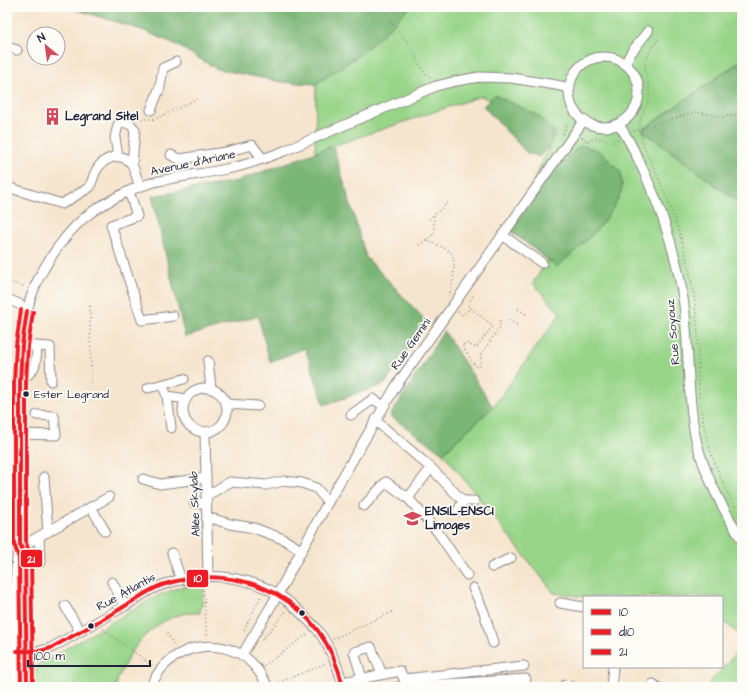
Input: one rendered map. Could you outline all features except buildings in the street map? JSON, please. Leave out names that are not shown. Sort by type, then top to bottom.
[{"type":"street","points":[[625,64],[631,53],[648,31]]},
{"type":"street","points":[[7,47],[17,50]]},
{"type":"street","points":[[596,58],[614,59],[625,64],[636,78],[639,90],[635,108],[632,113],[618,124],[612,126],[600,126],[584,120],[572,106],[570,94],[573,77],[576,72],[585,63],[596,58]]},
{"type":"street","points":[[150,110],[160,87],[163,68],[176,62]]},
{"type":"street","name":"Avenue d'Ariane","points":[[16,687],[16,556],[20,544],[20,382],[22,345],[27,311],[33,290],[44,269],[63,240],[85,217],[107,202],[129,191],[168,178],[228,169],[284,151],[436,86],[479,77],[511,78],[570,88]]},
{"type":"street","name":"Rue Gemini","points":[[242,655],[328,502],[396,386],[584,120]]},
{"type":"street","points":[[118,156],[115,138],[118,125],[124,122],[131,125],[135,130],[132,164],[140,187]]},
{"type":"street","name":"Rue Soyouz","points":[[618,124],[626,134],[653,191],[675,255],[684,304],[690,395],[696,436],[706,470],[720,502],[742,540]]},
{"type":"street","points":[[171,155],[179,159],[226,152],[252,145],[263,158]]},
{"type":"street","points":[[7,187],[62,204],[90,187],[96,170],[106,159],[118,156],[126,158],[132,164]]},
{"type":"street","points":[[129,191],[137,216],[111,225],[142,320],[173,316]]},
{"type":"street","points":[[502,236],[542,263]]},
{"type":"street","points":[[7,299],[19,304],[27,311]]},
{"type":"street","points":[[22,345],[50,347],[51,381]]},
{"type":"street","points":[[7,377],[20,382],[36,366],[37,347]]},
{"type":"street","points":[[208,361],[211,388]]},
{"type":"street","points":[[148,388],[184,379]]},
{"type":"street","points":[[163,385],[171,428]]},
{"type":"street","points":[[211,388],[218,392],[223,397],[226,404],[226,417],[223,423],[212,431],[205,432],[193,428],[188,424],[183,412],[183,405],[186,398],[196,389],[211,388]]},
{"type":"street","points":[[166,396],[186,398]]},
{"type":"street","points":[[350,415],[373,399],[384,406]]},
{"type":"street","points":[[226,404],[258,406]]},
{"type":"street","points":[[7,406],[21,406]]},
{"type":"street","points":[[21,434],[56,435],[54,416],[37,415]]},
{"type":"street","points":[[376,421],[431,468],[463,502]]},
{"type":"street","name":"Allée Skylab","points":[[205,432],[208,576]]},
{"type":"street","points":[[408,498],[431,468]]},
{"type":"street","points":[[44,477],[48,532]]},
{"type":"street","points":[[143,479],[160,484],[206,478]]},
{"type":"street","points":[[194,503],[206,500],[230,482],[266,485],[284,481],[302,483],[316,488],[328,502]]},
{"type":"street","points":[[364,506],[386,482],[408,498],[437,531],[467,575]]},
{"type":"street","points":[[7,542],[20,544],[31,542],[109,497]]},
{"type":"street","points":[[463,502],[474,501]]},
{"type":"street","points":[[458,511],[463,502]]},
{"type":"street","points":[[91,507],[105,531]]},
{"type":"street","points":[[207,517],[230,524],[254,528],[283,539],[301,550]]},
{"type":"street","points":[[39,537],[40,562]]},
{"type":"street","name":"Avenue d'Ariane","points":[[20,544],[25,557],[27,687]]},
{"type":"street","points":[[172,553],[181,580]]},
{"type":"street","points":[[492,567],[511,558]]},
{"type":"street","name":"Rue Atlantis","points":[[7,651],[27,651],[51,648],[160,585],[208,576],[237,578],[263,586],[277,593],[291,603],[316,628],[326,643],[334,660],[342,684]]},
{"type":"street","points":[[112,582],[125,606]]},
{"type":"street","points":[[473,588],[484,612],[493,643]]},
{"type":"street","points":[[560,603],[583,608]]},
{"type":"street","points":[[65,606],[80,631]]},
{"type":"street","points":[[150,687],[159,671],[174,656],[189,649],[208,646],[223,647],[242,655],[258,670],[268,687]]},
{"type":"street","points":[[366,687],[360,678],[354,652],[371,647],[382,674]]},
{"type":"street","points":[[403,684],[524,666]]},
{"type":"street","points":[[611,687],[613,668]]},
{"type":"street","points":[[342,684],[360,678],[400,671],[403,684]]},
{"type":"street","points":[[403,684],[526,679]]},
{"type":"path","points":[[382,7],[389,20],[407,41],[423,71],[432,79],[436,86]]},
{"type":"path","points":[[136,119],[155,119],[197,99]]},
{"type":"path","points":[[566,126],[577,131],[587,142],[594,138],[600,138],[611,144],[626,134],[695,112],[724,117],[742,113]]},
{"type":"path","points":[[430,219],[450,201]]},
{"type":"path","points":[[419,245],[434,234],[434,216]]},
{"type":"path","points":[[426,240],[450,251],[453,255],[454,280],[448,298]]},
{"type":"path","points":[[7,281],[33,290]]},
{"type":"path","points":[[473,296],[467,304],[490,323],[492,328],[476,348],[466,343],[462,345],[475,366],[479,367],[481,362],[481,354],[500,327],[500,320]]},
{"type":"path","points":[[90,306],[91,384]]},
{"type":"path","points":[[458,312],[462,315],[471,308]]},
{"type":"path","points":[[518,309],[526,314]]},
{"type":"path","points":[[509,320],[517,325]]},
{"type":"path","points":[[202,584],[208,646]]},
{"type":"path","points":[[244,630],[262,594]]},
{"type":"path","points":[[262,640],[287,609]]},
{"type":"path","points":[[333,639],[394,611]]},
{"type":"path","points":[[95,623],[159,671]]},
{"type":"path","points":[[258,670],[316,628]]},
{"type":"path","points":[[168,633],[179,654]]},
{"type":"path","points":[[268,687],[334,660]]},
{"type":"green space","points":[[68,7],[410,7],[379,38],[356,57],[316,84],[282,82],[217,69],[173,43],[142,30]]},
{"type":"green space","points":[[410,7],[742,7],[742,60],[642,130],[742,205],[742,637],[723,621],[723,596],[583,597],[554,593],[443,453],[493,407],[560,314],[533,283],[548,260],[511,231],[556,132],[481,96],[315,152],[316,84],[356,57],[379,38]]},
{"type":"green space","points":[[742,60],[742,205],[642,130]]},
{"type":"green space","points":[[495,95],[539,116],[554,132],[549,147],[539,157],[527,153],[483,106]]},
{"type":"green space","points":[[581,145],[600,151],[621,172],[622,189],[610,213],[594,233],[557,267],[511,231],[552,175]]},
{"type":"green space","points":[[333,146],[366,257],[427,322],[385,384],[324,405],[305,348],[270,362],[258,316],[185,337],[152,196],[237,181]]},
{"type":"green space","points":[[444,331],[493,407],[443,453],[390,416]]},
{"type":"green space","points":[[202,584],[205,585],[200,613],[184,614],[173,617],[155,627],[148,633],[135,647],[119,676],[116,687],[35,687],[35,671],[39,664],[157,596],[181,587]]},
{"type":"green space","points":[[742,646],[742,687],[706,687]]},
{"type":"transit line","name":"d10","points":[[21,310],[16,345],[14,382],[14,544],[19,558],[21,687]]},
{"type":"transit line","name":"10","points":[[27,311],[22,345],[20,382],[20,544],[25,557],[27,687]]},
{"type":"transit line","name":"21","points":[[33,312],[28,346],[26,382],[26,543],[31,557],[33,687]]},
{"type":"transit line","name":"10","points":[[17,651],[40,651],[51,648],[107,617],[147,592],[162,585],[193,578],[222,578],[250,583],[276,594],[299,610],[318,631],[333,657],[343,687]]},
{"type":"place","name":"Legrand Sitel","points":[[52,116]]},
{"type":"place","name":"Ester Legrand","points":[[26,394]]},
{"type":"place","name":"ENSIL-ENSCI Limoges","points":[[412,518]]}]
